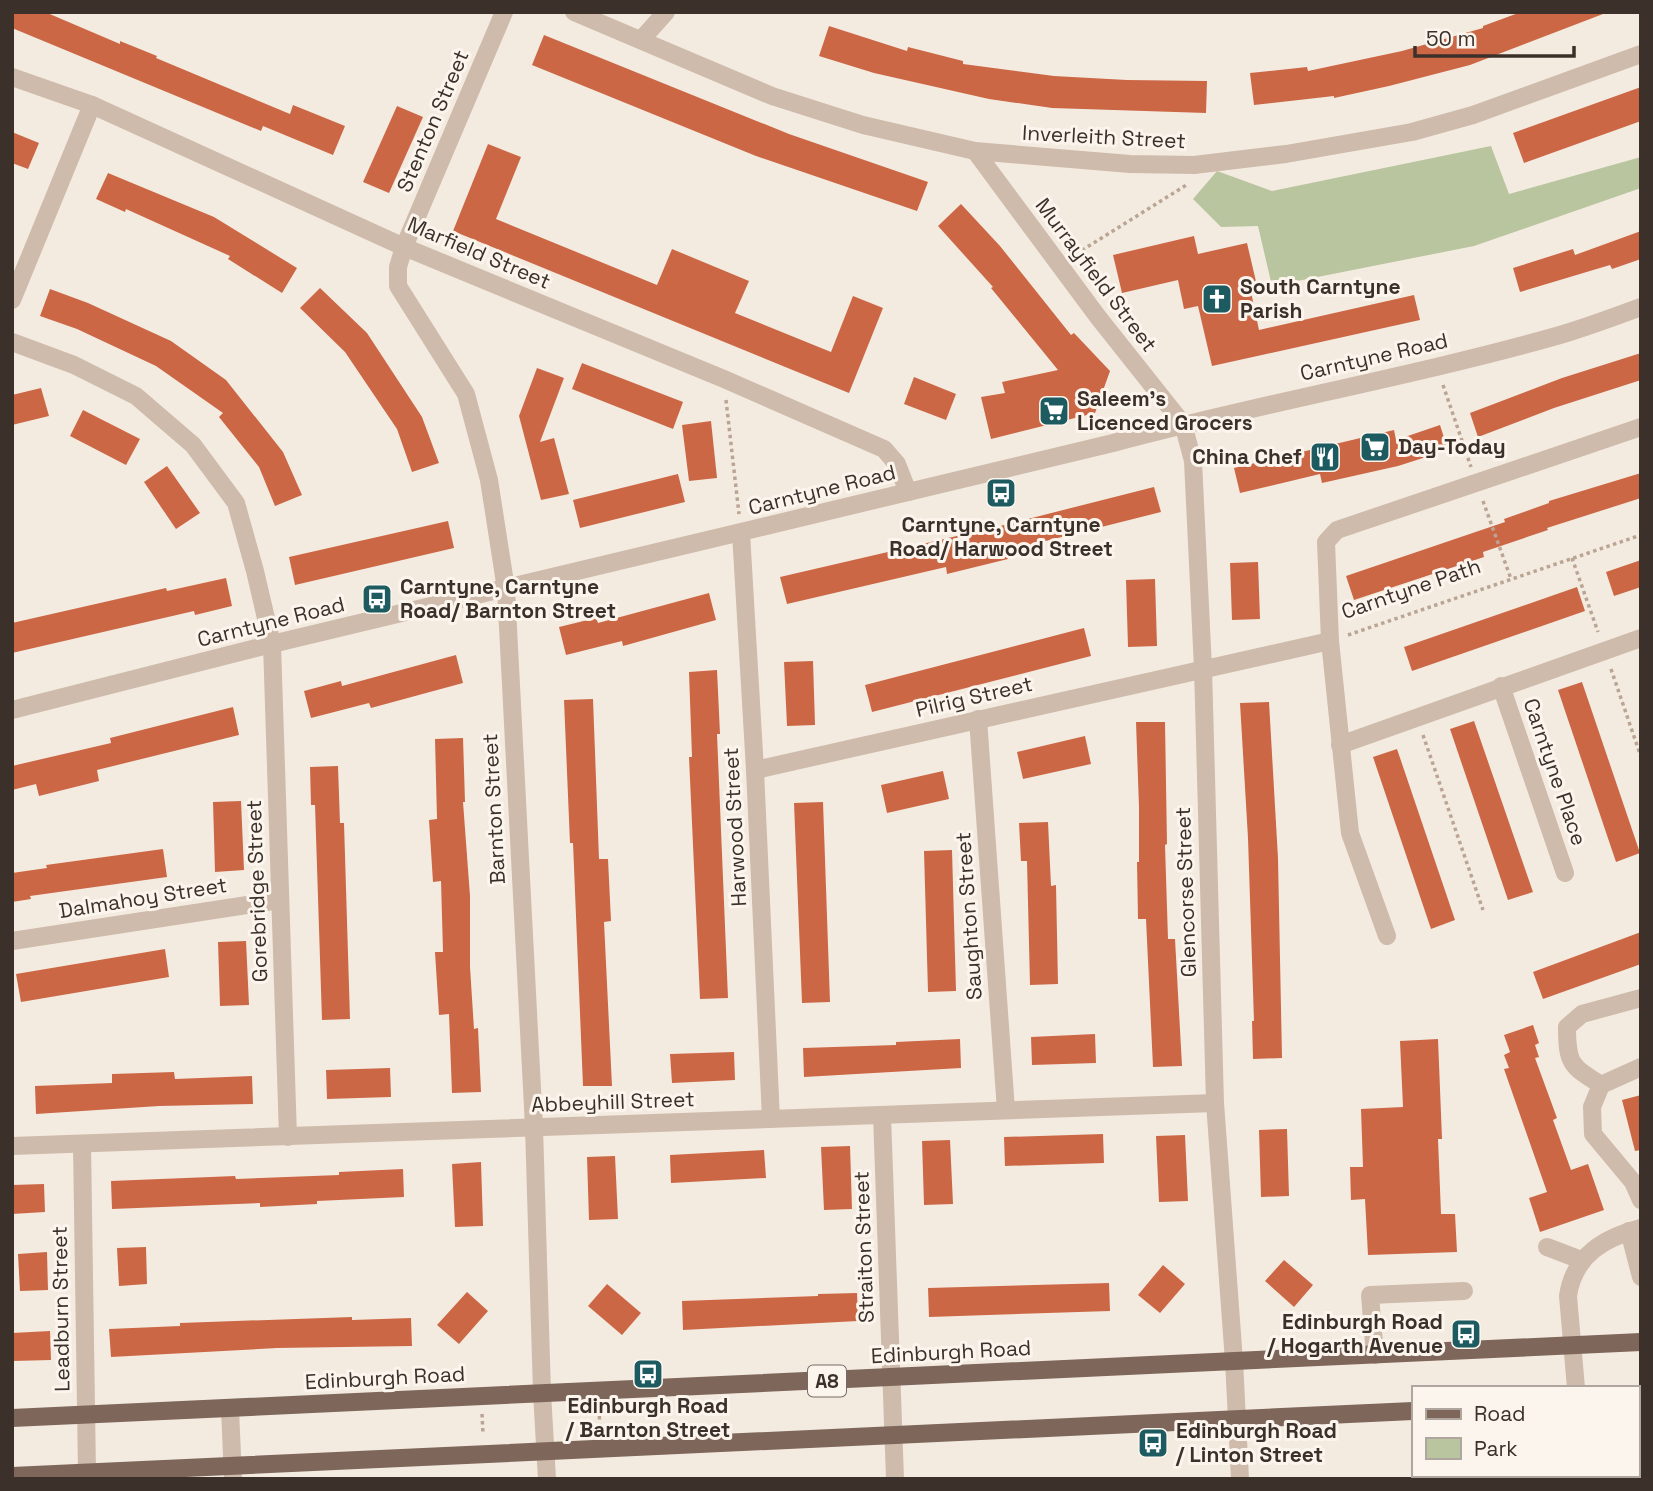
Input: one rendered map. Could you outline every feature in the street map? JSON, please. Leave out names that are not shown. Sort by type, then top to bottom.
[{"type":"main road","name":"Edinburgh Road","points":[[12,1418],[1641,1342]]},
{"type":"main road","points":[[12,1476],[233,1473],[484,1454],[1412,1411]]},
{"type":"street","name":"Stenton Street","points":[[404,247],[504,12]]},
{"type":"street","name":"Inverleith Street","points":[[574,12],[772,96],[863,125],[975,151],[1130,164],[1194,165],[1286,154],[1412,132],[1473,114],[1641,54]]},
{"type":"street","points":[[641,40],[666,12]]},
{"type":"street","name":"Marfield Street","points":[[12,77],[93,105],[404,247],[724,379],[884,449],[897,464],[908,492]]},
{"type":"street","points":[[12,300],[93,105]]},
{"type":"street","name":"Murrayfield Street","points":[[975,151],[1149,383],[1183,424]]},
{"type":"street","name":"Barnton Street","points":[[404,247],[398,267],[398,286],[466,394],[489,480],[506,589],[534,1127],[547,1479]]},
{"type":"street","name":"Carntyne Road","points":[[12,710],[1183,424],[1437,366],[1561,335],[1641,307]]},
{"type":"street","name":"Gorebridge Street","points":[[12,342],[74,365],[136,396],[193,445],[236,503],[272,645],[288,1137]]},
{"type":"street","name":"Glencorse Street","points":[[1183,424],[1193,461],[1203,668],[1215,1103],[1240,1479]]},
{"type":"street","name":"Carntyne Path","points":[[1330,641],[1326,542],[1337,530],[1641,427]]},
{"type":"street","name":"Harwood Street","points":[[741,533],[771,1119]]},
{"type":"street","name":"Carntyne Place","points":[[1340,745],[1641,638]]},
{"type":"street","points":[[1203,668],[1330,641],[1350,833],[1387,936]]},
{"type":"street","name":"Pilrig Street","points":[[755,770],[1203,668]]},
{"type":"street","name":"Carntyne Place","points":[[1501,686],[1565,873]]},
{"type":"street","name":"Saughton Street","points":[[978,719],[1006,1110]]},
{"type":"street","name":"Dalmahoy Street","points":[[12,941],[280,900]]},
{"type":"street","points":[[1601,1086],[1575,1069],[1567,1051],[1567,1027],[1582,1014],[1641,998]]},
{"type":"street","points":[[1641,1066],[1601,1086],[1591,1107],[1593,1135],[1633,1182],[1641,1200]]},
{"type":"street","name":"Abbeyhill Street","points":[[12,1146],[1215,1103]]},
{"type":"street","name":"Straiton Street","points":[[882,1115],[895,1479]]},
{"type":"street","name":"Leadburn Street","points":[[82,1144],[88,1473]]},
{"type":"street","points":[[1576,1386],[1568,1296],[1570,1283],[1581,1260],[1606,1240],[1635,1229],[1641,1277]]},
{"type":"street","points":[[1547,1247],[1581,1260]]},
{"type":"street","points":[[1375,1354],[1370,1295],[1464,1291]]},
{"type":"street","points":[[230,1409],[233,1473]]},
{"type":"path","points":[[1059,264],[1192,181],[1194,165]]},
{"type":"path","points":[[724,379],[741,533]]},
{"type":"path","name":"Carntyne Path","points":[[1330,641],[1641,535]]},
{"type":"path","points":[[1417,717],[1483,910]]},
{"type":"path","points":[[598,1390],[601,1448]]},
{"type":"path","points":[[482,1396],[484,1454]]},
{"type":"green space","points":[[1491,146],[1509,194],[1641,157],[1641,188],[1474,246],[1272,286],[1258,226],[1221,227],[1193,199],[1217,171],[1272,191]]},
{"type":"building","points":[[12,12],[45,12],[120,44],[120,41],[157,56],[156,58],[290,114],[293,105],[345,126],[333,155],[263,126],[261,131],[12,28]]},
{"type":"building","points":[[1521,12],[1603,14],[1470,65],[1334,98],[1254,105],[1250,73],[1307,67],[1308,71],[1402,51],[1483,28]]},
{"type":"building","points":[[829,26],[907,51],[908,47],[963,61],[963,64],[1054,76],[1207,81],[1206,113],[1052,108],[989,99],[874,73],[819,56]]},
{"type":"building","points":[[544,35],[789,134],[928,182],[917,211],[756,156],[532,65]]},
{"type":"building","points":[[1641,87],[1641,121],[1524,163],[1513,133]]},
{"type":"building","points":[[397,106],[423,117],[389,193],[363,182]]},
{"type":"building","points":[[12,132],[39,143],[28,169],[12,163]]},
{"type":"building","points":[[488,144],[521,157],[496,219],[657,285],[672,249],[749,281],[735,313],[831,352],[853,296],[883,308],[849,393],[453,231]]},
{"type":"building","points":[[108,173],[214,217],[297,268],[282,293],[228,259],[230,256],[126,209],[125,212],[96,199]]},
{"type":"building","points":[[961,204],[1000,246],[1071,335],[1074,333],[1110,371],[1095,413],[991,439],[981,397],[1005,393],[1002,382],[1058,370],[991,288],[993,287],[938,226]]},
{"type":"building","points":[[1641,231],[1641,259],[1612,269],[1610,265],[1520,292],[1513,268],[1573,249],[1575,255]]},
{"type":"building","name":"South Carntyne Parish","points":[[1194,236],[1198,254],[1247,243],[1258,290],[1251,292],[1259,330],[1414,295],[1420,320],[1212,366],[1198,306],[1184,309],[1178,280],[1122,293],[1113,255]]},
{"type":"building","points":[[320,288],[367,333],[422,417],[439,463],[412,472],[397,429],[345,352],[300,308]]},
{"type":"building","points":[[50,289],[88,303],[171,341],[226,380],[283,452],[302,495],[275,506],[259,467],[219,417],[223,413],[156,366],[77,329],[40,316]]},
{"type":"building","points":[[1641,353],[1641,380],[1554,408],[1478,437],[1470,413],[1562,378]]},
{"type":"building","points":[[582,363],[683,402],[673,429],[572,389]]},
{"type":"building","points":[[537,368],[564,378],[540,442],[554,438],[569,494],[541,500],[519,416]]},
{"type":"building","points":[[914,377],[956,394],[946,420],[904,404]]},
{"type":"building","points":[[41,388],[49,416],[12,425],[12,395]]},
{"type":"building","points":[[83,410],[140,439],[126,465],[70,436]]},
{"type":"building","points":[[711,421],[717,478],[689,481],[682,425]]},
{"type":"building","points":[[1440,425],[1448,450],[1398,466],[1322,483],[1320,474],[1240,493],[1234,468],[1394,430],[1396,440]]},
{"type":"building","points":[[167,466],[200,513],[176,529],[144,482]]},
{"type":"building","points":[[1641,473],[1641,498],[1547,528],[1548,530],[1483,552],[1484,557],[1354,600],[1346,576],[1505,522],[1504,519],[1549,501]]},
{"type":"building","points":[[678,474],[685,502],[580,528],[573,500]]},
{"type":"building","points":[[1154,487],[1161,512],[1006,551],[1008,559],[947,574],[946,567],[787,604],[780,577]]},
{"type":"building","points":[[448,521],[454,548],[295,585],[289,557]]},
{"type":"building","points":[[1641,560],[1641,587],[1614,596],[1606,572]]},
{"type":"building","points":[[1258,562],[1260,619],[1232,620],[1230,563]]},
{"type":"building","points":[[226,578],[232,606],[195,615],[194,611],[12,653],[12,623],[166,588],[167,591]]},
{"type":"building","points":[[1155,579],[1157,646],[1128,647],[1126,580]]},
{"type":"building","points":[[1577,587],[1585,611],[1412,671],[1404,647]]},
{"type":"building","points":[[709,593],[716,620],[623,646],[622,641],[566,655],[559,627],[596,618],[598,623]]},
{"type":"building","points":[[1084,628],[1091,656],[872,712],[865,685]]},
{"type":"building","points":[[456,655],[463,683],[371,708],[369,703],[311,718],[304,691],[341,681],[342,686]]},
{"type":"building","points":[[813,661],[815,725],[787,726],[784,662]]},
{"type":"building","points":[[717,670],[720,734],[717,734],[728,998],[700,999],[689,757],[692,757],[689,672]]},
{"type":"building","points":[[1582,682],[1640,853],[1616,862],[1558,690]]},
{"type":"building","points":[[593,699],[599,859],[608,859],[611,921],[604,922],[612,1086],[583,1086],[573,843],[570,843],[564,700]]},
{"type":"building","points":[[1269,702],[1278,858],[1282,1058],[1253,1059],[1248,838],[1240,703]]},
{"type":"building","points":[[233,707],[239,735],[97,770],[99,781],[39,796],[36,784],[12,790],[12,766],[111,743],[110,738]]},
{"type":"building","points":[[1474,721],[1533,892],[1508,900],[1450,729]]},
{"type":"building","points":[[1136,722],[1165,722],[1168,939],[1175,939],[1182,1066],[1153,1067],[1146,919],[1138,919],[1139,807]]},
{"type":"building","points":[[1085,736],[1091,764],[1023,779],[1017,752]]},
{"type":"building","points":[[463,738],[463,802],[470,896],[470,967],[474,1029],[478,1028],[481,1092],[452,1093],[449,1014],[439,1015],[435,952],[443,952],[441,881],[433,882],[429,820],[437,819],[435,739]]},
{"type":"building","points":[[1397,749],[1455,920],[1431,929],[1373,757]]},
{"type":"building","points":[[338,766],[340,823],[344,823],[350,1019],[322,1020],[315,805],[311,805],[310,767]]},
{"type":"building","points":[[943,771],[949,799],[887,813],[881,785]]},
{"type":"building","points":[[241,801],[244,870],[215,872],[213,802]]},
{"type":"building","points":[[823,802],[830,1002],[802,1003],[794,803]]},
{"type":"building","points":[[1048,822],[1051,886],[1056,885],[1058,984],[1030,985],[1027,861],[1021,861],[1019,823]]},
{"type":"building","points":[[163,849],[167,877],[30,896],[31,899],[12,902],[12,873],[47,868],[46,865]]},
{"type":"building","points":[[952,850],[956,991],[928,992],[924,851]]},
{"type":"building","points":[[1641,932],[1641,964],[1543,999],[1533,972]]},
{"type":"building","points":[[246,941],[249,1005],[220,1006],[218,942]]},
{"type":"building","points":[[165,949],[169,977],[21,1002],[16,974]]},
{"type":"building","points":[[1533,1025],[1539,1043],[1535,1045],[1539,1057],[1535,1058],[1557,1118],[1553,1120],[1571,1170],[1588,1164],[1604,1210],[1540,1232],[1529,1198],[1547,1192],[1504,1069],[1509,1068],[1504,1055],[1510,1052],[1504,1035]]},
{"type":"building","points":[[1095,1034],[1096,1063],[1032,1065],[1031,1037]]},
{"type":"building","points":[[960,1039],[961,1068],[804,1077],[803,1048],[896,1045],[896,1042]]},
{"type":"building","points":[[1438,1039],[1442,1139],[1438,1139],[1441,1214],[1455,1214],[1457,1252],[1368,1255],[1365,1199],[1351,1200],[1350,1167],[1363,1167],[1361,1109],[1403,1107],[1400,1041]]},
{"type":"building","points":[[734,1052],[735,1080],[672,1083],[670,1054]]},
{"type":"building","points":[[390,1068],[391,1097],[327,1099],[326,1070]]},
{"type":"building","points":[[174,1072],[175,1079],[252,1076],[253,1104],[159,1106],[36,1114],[35,1086],[112,1083],[112,1074]]},
{"type":"building","points":[[1641,1095],[1641,1150],[1635,1151],[1622,1100]]},
{"type":"building","points":[[1287,1129],[1289,1196],[1261,1197],[1259,1130]]},
{"type":"building","points":[[1103,1134],[1104,1163],[1005,1166],[1004,1137]]},
{"type":"building","points":[[1185,1135],[1188,1201],[1159,1202],[1156,1136]]},
{"type":"building","points":[[950,1140],[953,1204],[924,1205],[922,1141]]},
{"type":"building","points":[[850,1146],[852,1209],[824,1210],[821,1147]]},
{"type":"building","points":[[764,1150],[766,1178],[671,1183],[670,1155]]},
{"type":"building","points":[[615,1156],[618,1219],[589,1220],[587,1157]]},
{"type":"building","points":[[481,1162],[483,1226],[455,1227],[452,1164]]},
{"type":"building","points":[[403,1169],[404,1197],[260,1207],[260,1203],[112,1209],[111,1181],[339,1175],[339,1172]]},
{"type":"building","points":[[44,1184],[45,1212],[12,1214],[12,1185]]},
{"type":"building","points":[[146,1247],[147,1284],[119,1286],[117,1248]]},
{"type":"building","points":[[47,1252],[48,1290],[20,1291],[18,1254]]},
{"type":"building","points":[[1284,1260],[1313,1285],[1294,1307],[1265,1281]]},
{"type":"building","points":[[1163,1265],[1185,1284],[1160,1313],[1138,1295]]},
{"type":"building","points":[[1109,1283],[1110,1311],[929,1317],[928,1288]]},
{"type":"building","points":[[607,1284],[641,1313],[622,1335],[588,1306]]},
{"type":"building","points":[[467,1292],[488,1311],[459,1344],[437,1325]]},
{"type":"building","points":[[857,1293],[858,1321],[683,1330],[682,1301]]},
{"type":"building","points":[[352,1317],[352,1320],[411,1318],[412,1346],[277,1348],[111,1357],[109,1329],[180,1326],[180,1323]]},
{"type":"building","points":[[50,1331],[51,1360],[13,1361],[12,1333]]},
{"type":"place","name":"South Carntyne Parish","points":[[1217,299]]},
{"type":"place","name":"Saleem's Licenced Grocers","points":[[1054,411]]},
{"type":"place","name":"Day-Today","points":[[1375,447]]},
{"type":"place","name":"China Chef","points":[[1325,457]]},
{"type":"place","name":"Carntyne, Carntyne Road/ Harwood Street","points":[[1001,493]]},
{"type":"place","name":"Carntyne, Carntyne Road/ Barnton Street","points":[[377,599]]},
{"type":"place","name":"Edinburgh Road / Hogarth Avenue","points":[[1466,1334]]},
{"type":"place","name":"Edinburgh Road / Barnton Street","points":[[648,1374]]},
{"type":"place","name":"Edinburgh Road / Linton Street","points":[[1153,1443]]}]
